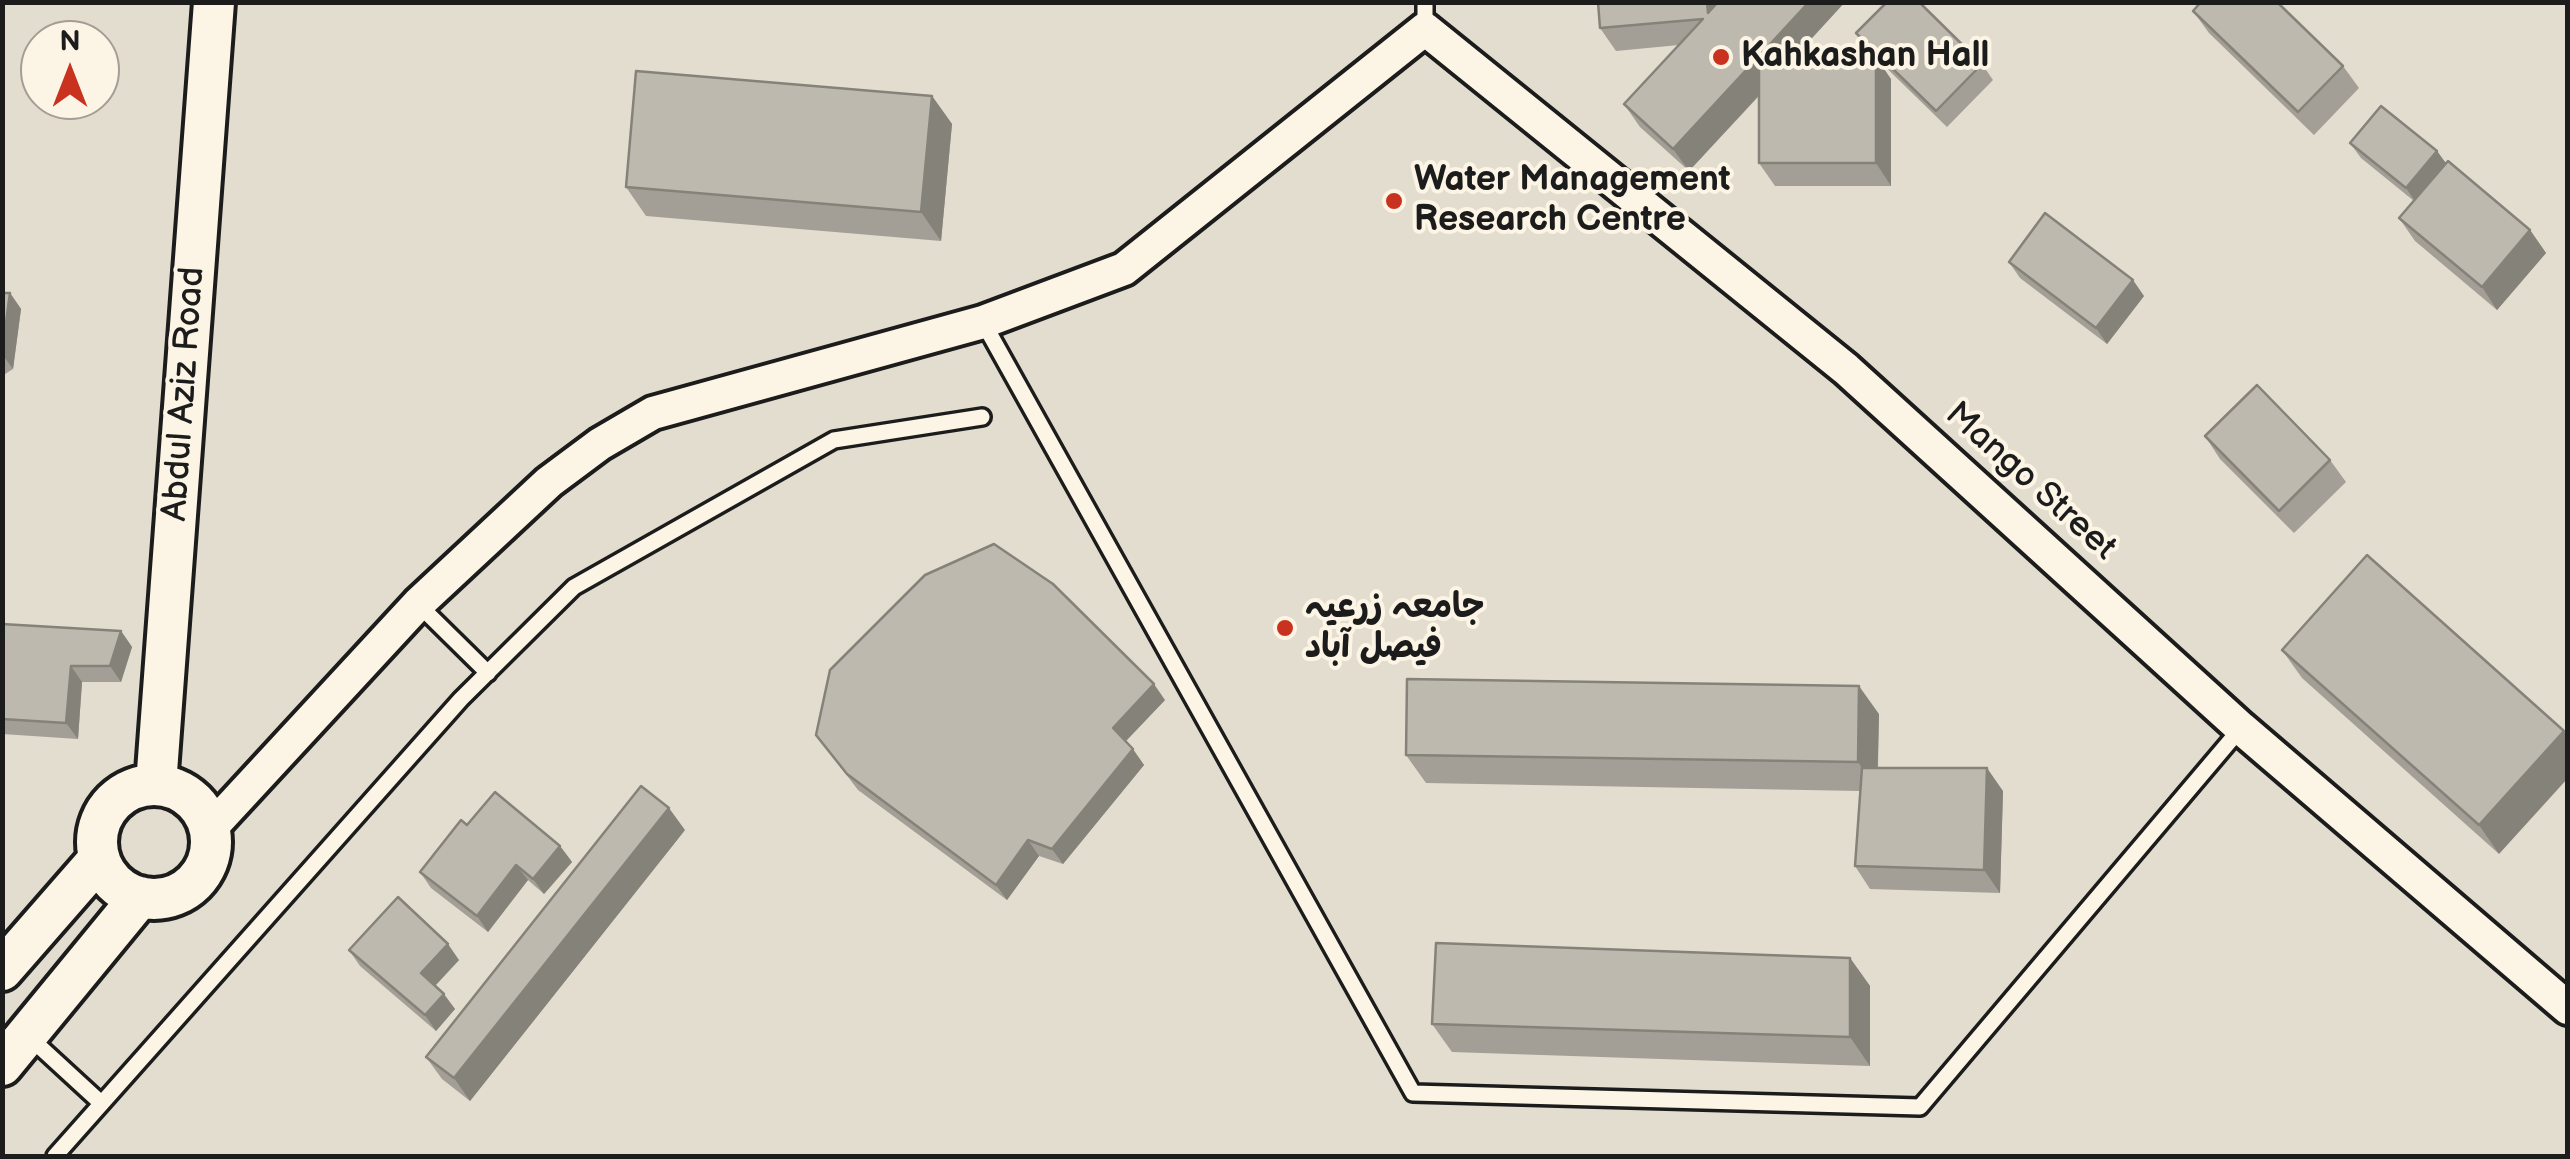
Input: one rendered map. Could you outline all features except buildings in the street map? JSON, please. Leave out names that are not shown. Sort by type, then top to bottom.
[{"type":"street","name":"Abdul Aziz Road","points":[[156,785],[214,2]]},
{"type":"street","points":[[210,829],[418,604],[549,482],[652,413],[983,322],[1124,269],[1425,16]]},
{"type":"street","name":"Mango Street","points":[[1425,16],[1846,369],[2241,728],[2568,1008]]},
{"type":"street","points":[[156,785],[190,797],[210,829],[211,848],[194,882],[178,894],[140,897],[108,876],[99,859],[100,823],[108,807],[138,787],[156,785]]},
{"type":"street","points":[[2,970],[99,859]]},
{"type":"street","points":[[15,1050],[140,897]]},
{"type":"lane","points":[[983,322],[1412,1093],[1920,1107],[2241,728]]},
{"type":"lane","points":[[55,1156],[488,672],[574,587],[834,440],[982,417]]},
{"type":"lane","points":[[418,604],[488,672]]},
{"type":"lane","points":[[15,1050],[101,1103]]},
{"type":"shaded area","name":"جامعہ زرعیہ فیصل آباد","points":[[3,3],[2567,3],[2567,1156],[3,1156]]},
{"type":"place","name":"Kahkashan Hall","points":[[1721,57]]},
{"type":"place","name":"Water Management Research Centre","points":[[1394,201]]},
{"type":"place","name":"جامعہ زرعیہ فیصل آباد","points":[[1285,628]]}]
